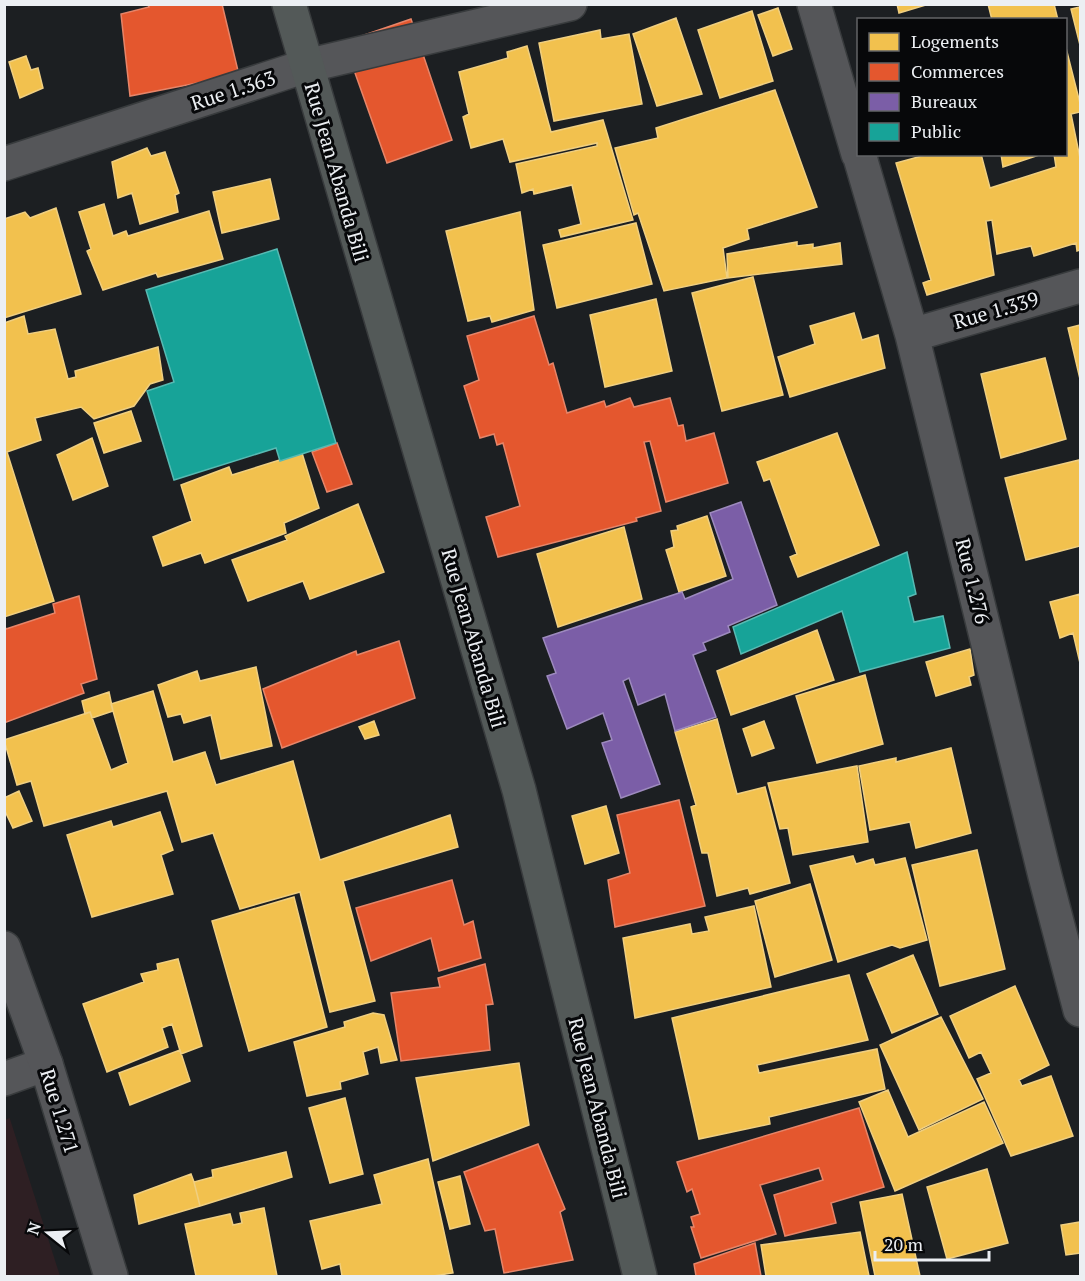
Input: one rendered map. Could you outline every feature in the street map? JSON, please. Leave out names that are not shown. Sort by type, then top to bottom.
[{"type":"main road","name":"Rue Jean Abanda Bili","points":[[289,4],[519,790],[639,1276]]},
{"type":"street","name":"Rue 1.363","points":[[4,164],[306,66],[570,4]]},
{"type":"street","name":"Rue 1.276","points":[[814,4],[857,147]]},
{"type":"street","name":"Rue 1.276","points":[[860,156],[912,335],[1080,1010]]},
{"type":"street","name":"Rue 1.339","points":[[912,335],[1080,286]]},
{"type":"street","name":"Rue 1.271","points":[[4,948],[46,1064],[111,1276]]},
{"type":"street","points":[[4,1079],[46,1064]]},
{"type":"shaded area","points":[[10,1118],[60,1276],[5,1276],[4,1120]]},
{"type":"building: Logements","points":[[897,4],[929,4],[899,13]]},
{"type":"building: Logements","points":[[988,4],[1054,4],[1058,18],[992,18]]},
{"type":"building: Logements","points":[[1080,7],[1080,45],[1071,9]]},
{"type":"building: Logements","points":[[778,8],[792,49],[773,56],[758,15]]},
{"type":"building: Logements","points":[[752,11],[773,81],[720,98],[698,30]]},
{"type":"building: Logements","points":[[676,18],[702,94],[657,106],[633,34]]},
{"type":"building: Logements","points":[[600,30],[601,39],[629,34],[642,104],[554,121],[539,43]]},
{"type":"building: Logements","points":[[527,46],[551,132],[603,120],[633,220],[561,237],[559,230],[581,224],[572,185],[534,194],[533,189],[522,193],[516,164],[597,146],[597,143],[510,162],[503,139],[471,148],[463,117],[469,114],[459,72],[508,58],[507,52]]},
{"type":"building: Logements","points":[[1067,52],[1080,103],[1080,112],[1071,114],[1080,158],[1080,250],[1077,251],[1076,243],[1034,256],[1031,246],[997,254],[992,220],[986,221],[994,275],[927,295],[923,283],[931,280],[896,163],[922,156],[982,156],[990,188],[1056,167],[1054,156],[1067,156]]},
{"type":"building: Logements","points":[[26,56],[31,70],[38,68],[43,88],[20,98],[9,62]]},
{"type":"building: Logements","points":[[775,90],[817,207],[747,229],[749,239],[723,248],[727,278],[664,291],[638,213],[634,215],[615,148],[658,138],[656,128]]},
{"type":"building: Logements","points":[[147,148],[151,156],[165,152],[179,193],[175,195],[178,212],[140,224],[132,193],[118,198],[112,162]]},
{"type":"building: Logements","points":[[1001,156],[1036,156],[1003,167]]},
{"type":"building: Logements","points":[[270,179],[279,219],[222,233],[213,192]]},
{"type":"building: Logements","points":[[104,204],[113,236],[126,231],[128,236],[209,211],[223,259],[158,277],[156,273],[103,290],[87,251],[91,249],[79,212]]},
{"type":"building: Logements","points":[[56,208],[81,294],[4,318],[4,219],[25,212],[30,218]]},
{"type":"building: Logements","points":[[520,212],[534,310],[492,322],[490,316],[468,321],[446,231]]},
{"type":"building: Logements","points":[[636,223],[652,284],[557,308],[543,245]]},
{"type":"building: Logements","points":[[797,242],[797,246],[813,244],[813,248],[840,243],[842,264],[728,278],[727,254]]},
{"type":"building: Logements","points":[[753,277],[783,395],[722,411],[692,293]]},
{"type":"building: Logements","points":[[656,299],[672,371],[605,387],[590,315]]},
{"type":"building: Logements","points":[[854,313],[862,340],[878,335],[885,368],[790,397],[778,357],[815,344],[810,326]]},
{"type":"building: Logements","points":[[24,316],[28,334],[55,329],[68,379],[76,377],[75,371],[158,347],[163,380],[150,384],[134,406],[94,419],[81,407],[35,418],[41,440],[7,452],[54,601],[4,617],[4,323]]},
{"type":"building: Logements","points":[[1080,325],[1080,379],[1068,328]]},
{"type":"building: Logements","points":[[1045,358],[1066,439],[1001,458],[981,374]]},
{"type":"building: Logements","points":[[131,411],[141,441],[104,453],[94,423]]},
{"type":"building: Logements","points":[[837,433],[879,545],[798,577],[790,557],[797,554],[770,479],[764,481],[757,462]]},
{"type":"building: Logements","points":[[92,438],[108,486],[73,500],[57,455]]},
{"type":"building: Logements","points":[[302,453],[319,508],[284,523],[286,533],[205,563],[201,553],[163,566],[153,537],[192,521],[181,485],[229,467],[232,475]]},
{"type":"building: Logements","points":[[1079,460],[1080,546],[1026,560],[1005,478]]},
{"type":"building: Logements","points":[[358,504],[384,572],[310,599],[303,581],[248,601],[232,560],[287,540],[285,536]]},
{"type":"building: Logements","points":[[707,516],[726,576],[679,592],[666,550],[674,547],[671,531],[678,530],[677,526]]},
{"type":"building: Logements","points":[[624,527],[642,599],[558,627],[537,554]]},
{"type":"building: Logements","points":[[1080,594],[1080,663],[1073,633],[1060,638],[1050,602]]},
{"type":"building: Logements","points":[[817,630],[834,680],[731,715],[717,671]]},
{"type":"building: Logements","points":[[970,649],[974,675],[969,677],[971,685],[936,696],[926,662]]},
{"type":"building: Logements","points":[[256,667],[272,746],[221,759],[211,715],[184,723],[181,714],[168,717],[158,685],[197,671],[200,681]]},
{"type":"building: Logements","points":[[865,675],[883,744],[817,763],[796,696]]},
{"type":"building: Logements","points":[[153,691],[173,762],[205,752],[216,785],[293,761],[320,860],[450,815],[458,847],[343,881],[375,1001],[330,1012],[300,892],[240,909],[213,833],[182,842],[167,791],[44,826],[31,781],[17,785],[4,740],[90,712],[111,770],[128,763],[111,704]]},
{"type":"building: Logements","points":[[109,692],[113,711],[92,718],[90,712],[85,714],[82,701]]},
{"type":"building: Logements","points":[[717,719],[737,794],[765,787],[790,883],[750,894],[748,888],[717,896],[708,853],[702,853],[691,807],[696,805],[675,732]]},
{"type":"building: Logements","points":[[374,721],[379,735],[365,739],[359,727]]},
{"type":"building: Logements","points":[[764,721],[774,748],[752,756],[743,729]]},
{"type":"building: Logements","points":[[951,748],[971,833],[916,848],[910,822],[870,830],[859,766],[896,758],[896,762]]},
{"type":"building: Logements","points":[[857,766],[868,842],[793,855],[788,828],[780,829],[768,783]]},
{"type":"building: Logements","points":[[19,791],[32,821],[13,828],[4,809],[4,798]]},
{"type":"building: Logements","points":[[606,806],[619,853],[585,864],[572,816]]},
{"type":"building: Logements","points":[[160,812],[173,850],[161,855],[173,894],[92,917],[67,835],[111,821],[113,827]]},
{"type":"building: Logements","points":[[977,850],[1005,969],[940,986],[912,865]]},
{"type":"building: Logements","points":[[853,856],[856,864],[873,859],[875,865],[905,858],[927,940],[900,948],[892,945],[838,962],[810,866]]},
{"type":"building: Logements","points":[[810,884],[832,960],[775,977],[755,901]]},
{"type":"building: Logements","points":[[294,897],[327,1027],[249,1051],[212,921]]},
{"type":"building: Logements","points":[[754,906],[771,987],[635,1018],[623,938],[690,924],[692,934],[709,931],[705,917]]},
{"type":"building: Logements","points":[[913,955],[938,1014],[892,1033],[867,974]]},
{"type":"building: Logements","points":[[178,959],[202,1046],[181,1054],[172,1024],[162,1028],[168,1047],[107,1072],[83,1004],[144,982],[141,974],[158,970],[157,964]]},
{"type":"building: Logements","points":[[849,975],[868,1040],[757,1065],[759,1073],[877,1049],[885,1089],[769,1117],[770,1124],[699,1139],[672,1018]]},
{"type":"building: Logements","points":[[1015,986],[1049,1065],[1019,1080],[1022,1086],[1051,1076],[1073,1136],[1011,1156],[977,1079],[991,1073],[981,1052],[969,1058],[950,1016]]},
{"type":"building: Logements","points":[[373,1013],[384,1015],[397,1060],[381,1063],[378,1047],[363,1052],[368,1074],[340,1082],[341,1089],[307,1096],[294,1042],[345,1027],[344,1022]]},
{"type":"building: Logements","points":[[941,1017],[983,1099],[919,1130],[880,1045]]},
{"type":"building: Logements","points":[[180,1050],[190,1081],[130,1105],[119,1073]]},
{"type":"building: Logements","points":[[519,1063],[529,1125],[433,1161],[416,1078]]},
{"type":"building: Logements","points":[[888,1090],[908,1137],[984,1102],[1003,1143],[895,1191],[859,1102]]},
{"type":"building: Logements","points":[[345,1098],[363,1174],[330,1183],[309,1108]]},
{"type":"building: Logements","points":[[286,1152],[292,1177],[200,1206],[194,1182],[213,1177],[212,1170]]},
{"type":"building: Logements","points":[[428,1159],[453,1273],[433,1276],[342,1276],[340,1264],[322,1269],[310,1221],[382,1204],[374,1175]]},
{"type":"building: Logements","points":[[987,1169],[1008,1243],[947,1259],[927,1187]]},
{"type":"building: Logements","points":[[191,1174],[200,1206],[139,1224],[134,1195]]},
{"type":"building: Logements","points":[[460,1176],[470,1224],[450,1229],[438,1182]]},
{"type":"building: Logements","points":[[902,1194],[920,1276],[875,1276],[860,1202]]},
{"type":"building: Logements","points":[[264,1208],[277,1276],[196,1276],[185,1224],[230,1214],[233,1225],[242,1223],[240,1213]]},
{"type":"building: Logements","points":[[1080,1222],[1080,1253],[1066,1255],[1061,1225]]},
{"type":"building: Logements","points":[[860,1232],[869,1276],[766,1276],[761,1245]]},
{"type":"building: Commerces","points":[[148,4],[222,4],[239,75],[130,96],[121,14],[149,7]]},
{"type":"building: Commerces","points":[[411,19],[452,140],[387,163],[344,42]]},
{"type":"building: Commerces","points":[[534,316],[549,365],[553,363],[567,413],[604,401],[606,407],[630,398],[634,407],[670,398],[678,426],[683,425],[686,441],[714,433],[728,483],[666,502],[650,441],[644,442],[661,511],[636,518],[637,521],[498,557],[486,517],[520,506],[503,443],[497,445],[494,434],[480,438],[464,386],[479,380],[467,336]]},
{"type":"building: Commerces","points":[[337,443],[352,484],[327,492],[312,452]]},
{"type":"building: Commerces","points":[[79,596],[97,679],[81,684],[84,693],[4,723],[4,624],[6,629],[55,613],[53,604]]},
{"type":"building: Commerces","points":[[399,641],[415,698],[282,748],[263,689],[356,651],[357,655]]},
{"type":"building: Commerces","points":[[679,800],[705,906],[615,927],[608,880],[630,873],[617,815]]},
{"type":"building: Commerces","points":[[452,880],[464,925],[473,921],[481,958],[439,971],[431,938],[371,961],[356,908]]},
{"type":"building: Commerces","points":[[485,964],[493,1004],[486,1005],[490,1050],[401,1061],[391,993],[440,987],[438,978]]},
{"type":"building: Commerces","points":[[859,1108],[884,1187],[831,1203],[836,1223],[785,1236],[774,1195],[823,1180],[819,1168],[760,1185],[776,1234],[701,1258],[691,1227],[694,1227],[691,1217],[700,1214],[692,1189],[687,1192],[677,1162]]},
{"type":"building: Commerces","points":[[538,1144],[565,1209],[560,1212],[573,1260],[504,1273],[495,1229],[485,1231],[464,1172]]},
{"type":"building: Commerces","points":[[755,1243],[761,1276],[696,1276],[694,1264]]},
{"type":"building: Bureaux","points":[[741,502],[777,605],[728,626],[730,632],[703,643],[706,650],[693,655],[716,717],[675,731],[665,694],[638,705],[629,678],[623,681],[660,784],[621,798],[602,743],[612,740],[603,713],[567,729],[547,676],[556,673],[543,638],[682,592],[685,599],[733,579],[710,513]]},
{"type":"building: Public","points":[[277,249],[336,443],[280,461],[276,448],[174,480],[147,391],[174,382],[146,290]]},
{"type":"building: Public","points":[[907,552],[916,594],[908,597],[914,622],[943,616],[950,648],[860,672],[842,611],[741,654],[733,627]]}]
